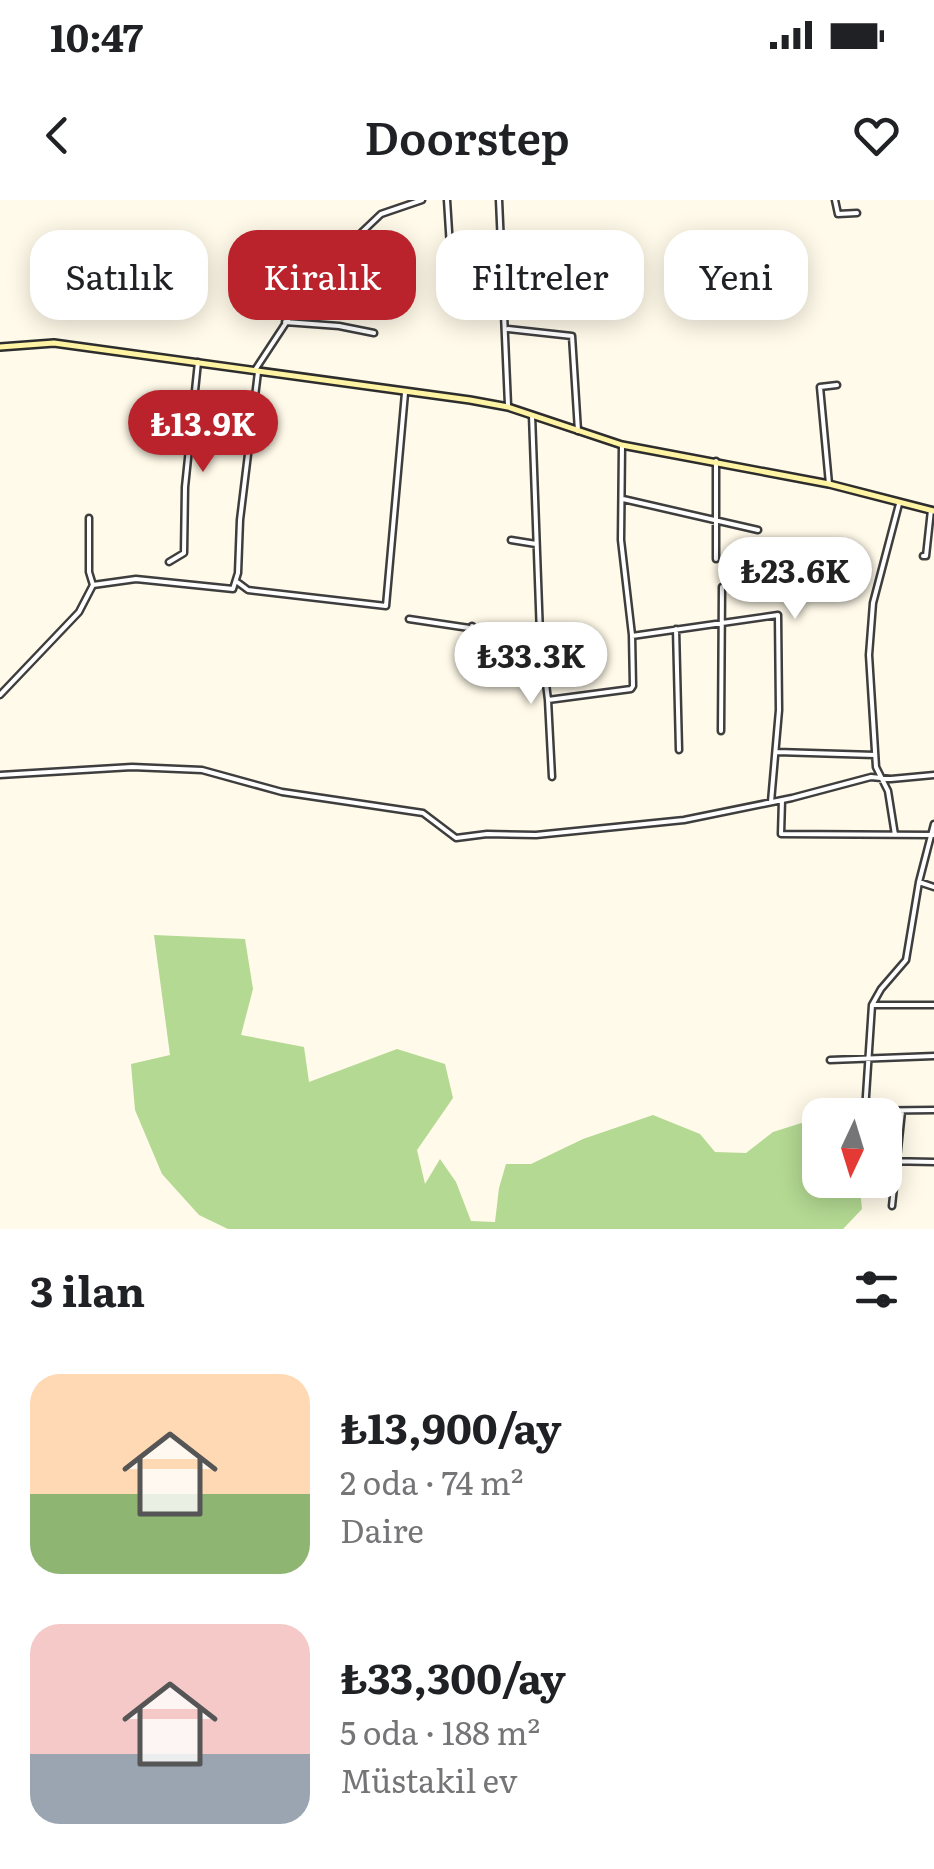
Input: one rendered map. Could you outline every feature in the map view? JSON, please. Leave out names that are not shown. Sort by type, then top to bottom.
[{"type":"main road","points":[[0,346],[54,343],[508,407],[622,445],[829,484],[932,510]]},
{"type":"street","points":[[364,230],[381,214],[422,200]]},
{"type":"street","points":[[447,200],[449,230]]},
{"type":"street","points":[[500,200],[508,407]]},
{"type":"street","points":[[835,200],[838,214],[857,213]]},
{"type":"street","points":[[92,585],[136,579],[233,589],[257,370],[285,322],[374,332]]},
{"type":"street","points":[[506,329],[572,336],[578,431]]},
{"type":"street","points":[[169,562],[184,552],[184,487],[198,362]]},
{"type":"street","points":[[829,484],[820,387],[837,385]]},
{"type":"street","points":[[236,581],[248,590],[386,606],[405,393]]},
{"type":"street","points":[[532,415],[540,634],[552,777]]},
{"type":"street","points":[[548,700],[630,689],[632,636],[621,540],[622,445]]},
{"type":"street","points":[[716,462],[716,559]]},
{"type":"street","points":[[623,499],[758,530]]},
{"type":"street","points":[[895,834],[884,779],[876,766],[869,670],[873,603],[899,504]]},
{"type":"street","points":[[923,556],[932,510]]},
{"type":"street","points":[[0,696],[80,612],[92,585],[88,518]]},
{"type":"street","points":[[511,540],[536,544]]},
{"type":"street","points":[[721,731],[722,586]]},
{"type":"street","points":[[632,636],[778,614],[780,710],[771,802]]},
{"type":"street","points":[[408,619],[540,634]]},
{"type":"street","points":[[472,626],[468,670],[480,676],[546,678]]},
{"type":"street","points":[[676,630],[679,750]]},
{"type":"street","points":[[776,752],[875,756]]},
{"type":"street","points":[[0,775],[132,767],[202,770],[295,794],[422,813],[456,838],[536,835],[684,820],[872,777],[934,775]]},
{"type":"street","points":[[782,800],[781,834],[932,835]]},
{"type":"street","points":[[866,1098],[872,1006],[906,960],[918,882],[934,824]]},
{"type":"street","points":[[918,882],[934,887]]},
{"type":"street","points":[[872,1006],[934,1005]]},
{"type":"street","points":[[830,1060],[934,1056]]},
{"type":"street","points":[[902,1111],[934,1110]]},
{"type":"street","points":[[902,1162],[934,1162]]},
{"type":"street","points":[[892,1206],[893,1198]]},
{"type":"green space","points":[[154,935],[245,939],[253,989],[241,1035],[304,1047],[309,1082],[397,1049],[445,1064],[453,1098],[417,1150],[425,1184],[440,1159],[456,1182],[471,1221],[495,1222],[506,1164],[531,1164],[583,1139],[653,1115],[700,1134],[715,1152],[746,1153],[773,1132],[802,1123],[802,1198],[861,1198],[862,1209],[843,1229],[228,1229],[199,1215],[162,1174],[135,1110],[131,1064],[170,1055]]}]
